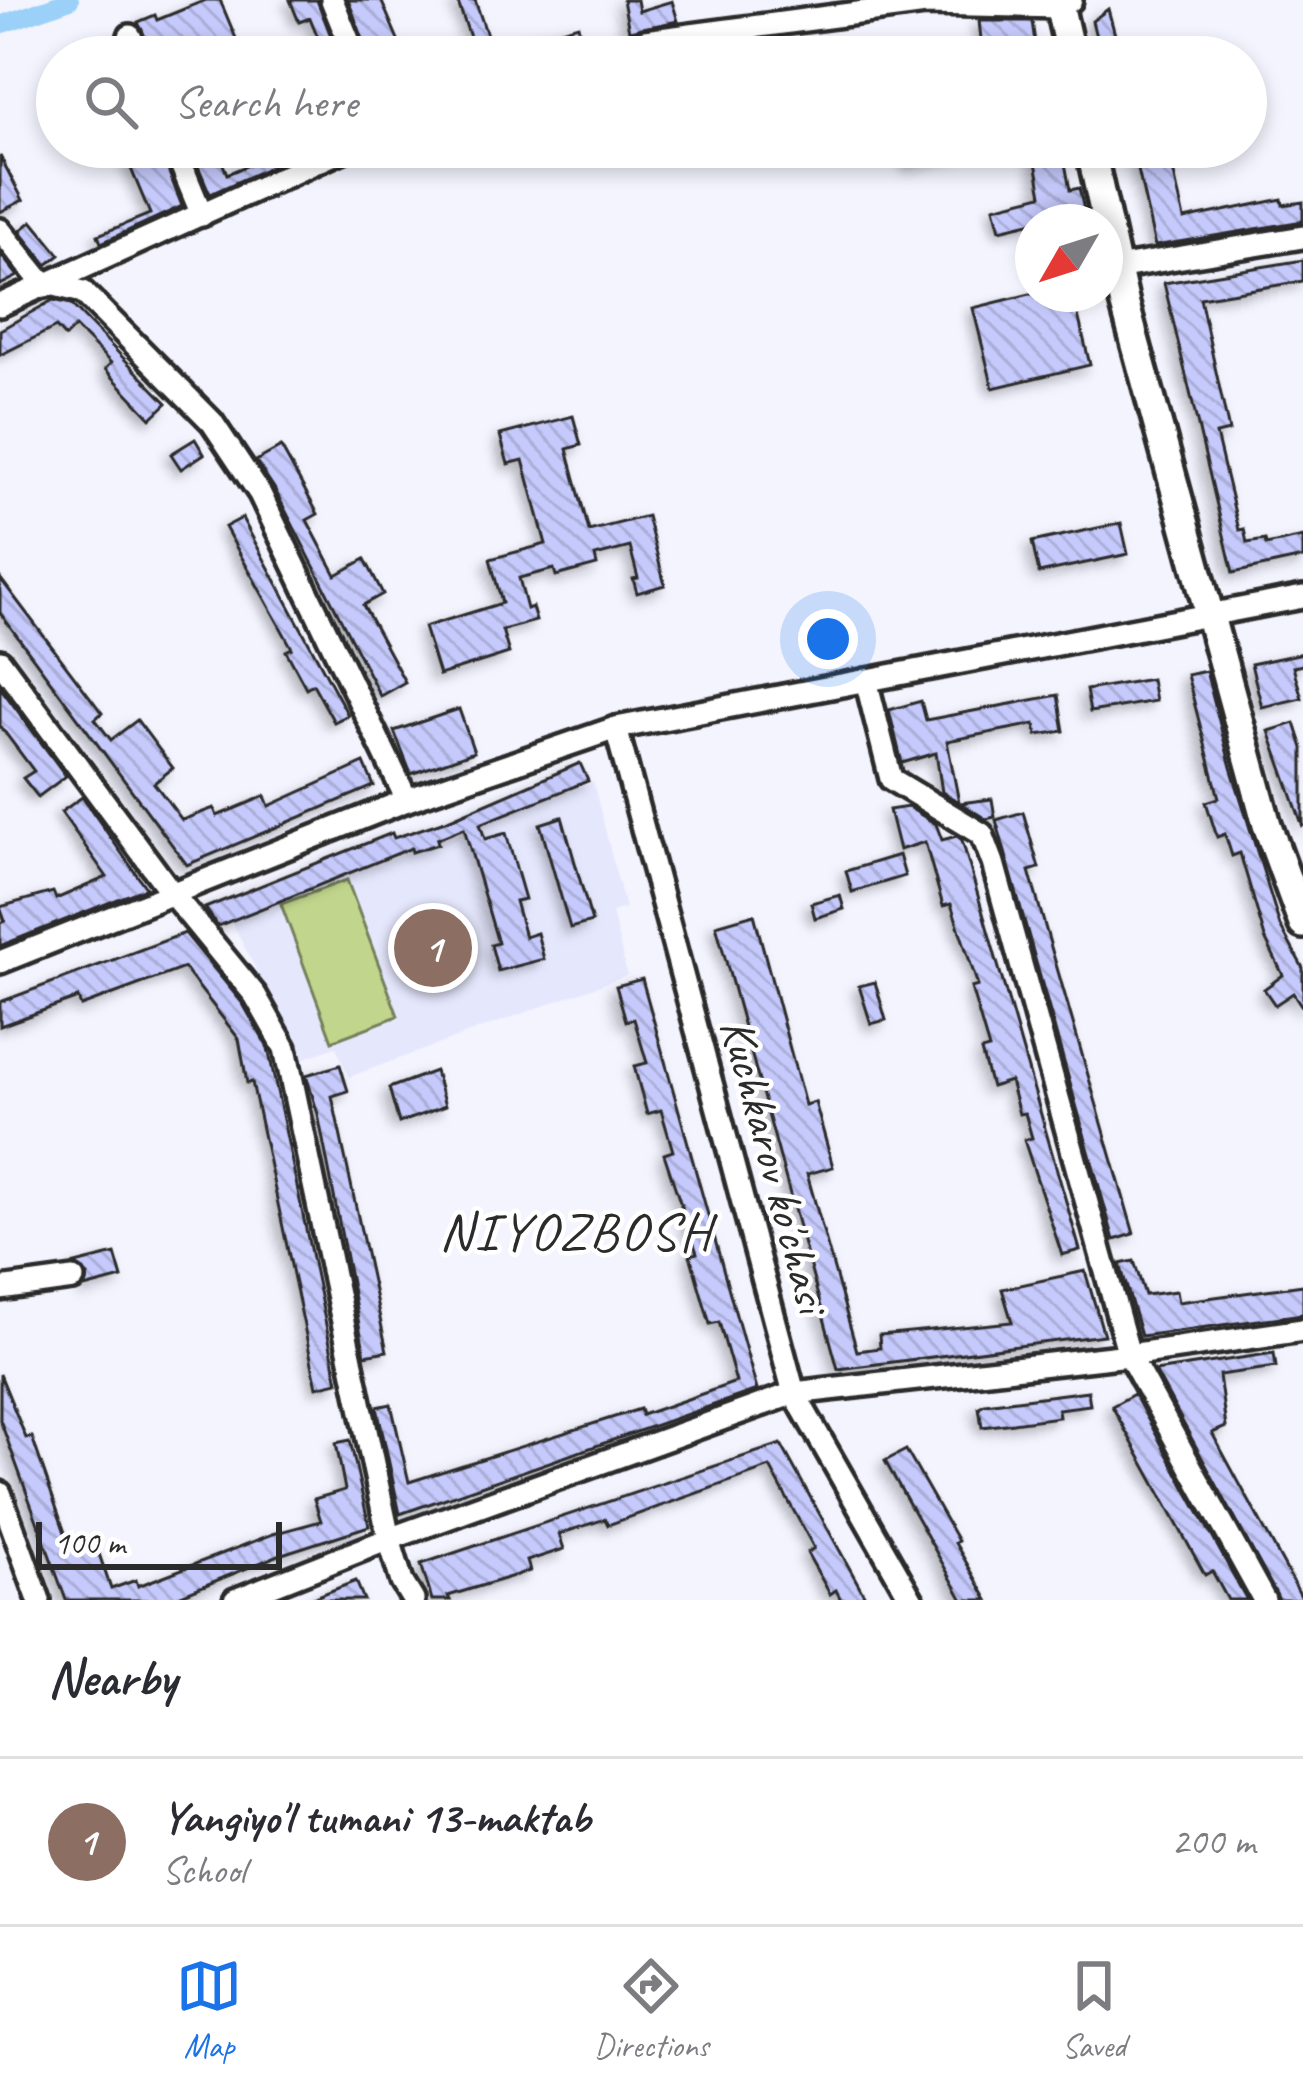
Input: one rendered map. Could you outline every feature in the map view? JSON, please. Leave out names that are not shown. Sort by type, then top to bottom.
[{"type":"main road","points":[[1063,2],[1068,36]]},
{"type":"main road","points":[[1095,168],[1102,204]]},
{"type":"main road","points":[[1123,294],[1267,825],[1303,924]]},
{"type":"street","points":[[332,0],[347,36]]},
{"type":"street","points":[[683,36],[926,4],[1063,2]]},
{"type":"street","points":[[183,168],[202,215]]},
{"type":"street","points":[[0,305],[304,168]]},
{"type":"street","points":[[0,230],[48,285],[83,292],[212,422],[260,494],[407,800]]},
{"type":"street","points":[[1123,267],[1303,237]]},
{"type":"street","points":[[0,962],[407,800],[616,728],[1303,597]]},
{"type":"street","points":[[0,661],[174,896],[255,995],[285,1048],[389,1540],[412,1600]]},
{"type":"street","points":[[866,680],[891,779],[982,834],[1129,1355],[1264,1600]]},
{"type":"street","name":"Kuchkarov ko'chasi","points":[[616,728],[794,1393],[913,1600]]},
{"type":"street","points":[[0,1289],[73,1279]]},
{"type":"street","points":[[235,1600],[794,1393],[1303,1330]]},
{"type":"street","points":[[0,1493],[39,1600]]},
{"type":"shaded area","points":[[593,782],[625,908],[612,912],[627,975],[349,1077],[336,1047],[301,1059],[231,920]]},
{"type":"green space","points":[[347,880],[398,1016],[332,1041],[281,904]]},
{"type":"building","points":[[206,0],[220,0],[235,36],[144,36],[138,22],[155,15],[157,20]]},
{"type":"building","points":[[290,0],[317,0],[331,36],[317,36],[310,18],[299,22]]},
{"type":"building","points":[[348,0],[381,0],[396,36],[362,36]]},
{"type":"building","points":[[457,0],[475,0],[487,36],[470,36]]},
{"type":"building","points":[[623,0],[637,0],[639,11],[672,1],[678,21],[629,31]]},
{"type":"building","points":[[1108,9],[1115,36],[1096,36],[1092,21]]},
{"type":"building","points":[[979,21],[1032,21],[1034,36],[981,36]]},
{"type":"building","points":[[578,25],[581,36],[540,36]]},
{"type":"building","points":[[0,156],[23,200],[0,212]]},
{"type":"building","points":[[131,168],[167,168],[182,206],[101,243],[98,235],[150,214]]},
{"type":"building","points":[[199,168],[225,168],[227,174],[241,168],[268,168],[210,194]]},
{"type":"building","points":[[1037,168],[1066,168],[1070,190],[1079,188],[1083,204],[1015,204],[1015,226],[1000,230],[994,207],[1042,195]]},
{"type":"building","points":[[1138,168],[1173,168],[1184,219],[1282,199],[1283,205],[1303,202],[1303,221],[1155,246]]},
{"type":"building","points":[[32,221],[60,255],[47,265],[20,231]]},
{"type":"building","points":[[0,254],[18,276],[0,285]]},
{"type":"building","points":[[1303,260],[1303,281],[1200,298],[1229,431],[1216,434],[1239,530],[1244,529],[1247,543],[1265,540],[1266,545],[1303,537],[1303,558],[1233,573],[1164,283]]},
{"type":"building","points":[[1015,298],[1015,312],[1077,312],[1090,365],[993,388],[973,308]]},
{"type":"building","points":[[53,300],[71,304],[167,403],[151,418],[105,369],[111,363],[75,327],[65,337],[56,327],[0,355],[0,330]]},
{"type":"building","points":[[573,416],[581,445],[567,449],[589,531],[647,516],[665,585],[637,593],[630,547],[595,556],[597,565],[556,576],[554,569],[519,578],[527,609],[532,607],[536,621],[502,630],[509,653],[439,675],[424,627],[502,603],[490,559],[546,544],[523,460],[508,464],[500,435]]},
{"type":"building","points":[[195,439],[204,454],[181,469],[171,454]]},
{"type":"building","points":[[281,447],[318,514],[307,520],[336,575],[365,559],[383,594],[363,605],[405,682],[380,696],[256,461]]},
{"type":"building","points":[[242,518],[348,715],[334,722],[313,684],[306,688],[286,651],[292,648],[225,527]]},
{"type":"building","points":[[1121,523],[1128,554],[1039,573],[1032,542]]},
{"type":"building","points":[[0,578],[102,713],[95,719],[111,740],[137,720],[173,768],[154,783],[182,820],[214,808],[217,816],[265,796],[269,806],[364,763],[374,786],[187,865],[0,613]]},
{"type":"building","points":[[1303,653],[1303,665],[1293,667],[1302,698],[1262,707],[1251,664]]},
{"type":"building","points":[[1206,671],[1280,926],[1303,968],[1303,1008],[1293,993],[1275,1005],[1264,989],[1283,975],[1265,938],[1240,853],[1232,856],[1225,834],[1217,837],[1206,802],[1219,798],[1187,675]]},
{"type":"building","points":[[1151,679],[1155,701],[1090,712],[1086,690]]},
{"type":"building","points":[[0,687],[66,776],[38,797],[23,778],[34,771],[0,726]]},
{"type":"building","points":[[1058,695],[1064,731],[1037,735],[1035,724],[947,741],[959,802],[942,792],[936,753],[902,763],[889,710],[921,701],[926,720]]},
{"type":"building","points":[[459,709],[474,752],[411,774],[394,731]]},
{"type":"building","points":[[1295,723],[1303,748],[1303,827],[1269,731]]},
{"type":"building","points":[[580,763],[588,781],[480,824],[485,839],[506,833],[525,899],[515,901],[525,937],[537,933],[544,959],[498,971],[491,945],[498,943],[464,828],[437,839],[438,844],[412,852],[411,848],[218,926],[205,908],[392,833],[394,838],[448,820]]},
{"type":"building","points":[[82,797],[146,888],[0,946],[0,923],[5,921],[0,907],[53,892],[56,899],[107,877],[61,812]]},
{"type":"building","points":[[992,799],[995,817],[986,819],[960,803]]},
{"type":"building","points":[[908,807],[936,824],[942,840],[957,836],[962,840],[1080,1250],[1062,1255],[1024,1140],[1032,1138],[1025,1113],[1019,1114],[1010,1081],[991,1087],[981,1051],[989,1049],[971,988],[978,986],[951,904],[943,906],[925,842],[899,850],[889,810]]},
{"type":"building","points":[[1023,812],[1039,868],[1029,871],[1134,1234],[1114,1240],[996,820]]},
{"type":"building","points":[[562,817],[592,922],[570,928],[540,824]]},
{"type":"building","points":[[899,855],[905,876],[852,892],[846,871]]},
{"type":"building","points":[[840,895],[844,909],[815,918],[811,903]]},
{"type":"building","points":[[754,914],[805,1105],[815,1102],[833,1167],[807,1174],[857,1351],[880,1348],[879,1335],[1012,1322],[1002,1289],[1085,1271],[1104,1335],[838,1369],[716,925]]},
{"type":"building","points":[[185,933],[243,1004],[268,1048],[338,1382],[317,1387],[239,1039],[184,968],[81,1006],[78,998],[0,1026],[0,1002]]},
{"type":"building","points":[[642,979],[757,1390],[400,1514],[377,1407],[391,1404],[409,1482],[640,1409],[642,1415],[736,1382],[719,1322],[710,1324],[690,1255],[697,1253],[664,1154],[673,1151],[661,1110],[647,1114],[634,1066],[647,1063],[634,1019],[626,1021],[616,986]]},
{"type":"building","points":[[875,982],[886,1020],[871,1024],[859,986]]},
{"type":"building","points":[[340,1065],[348,1091],[332,1096],[387,1351],[365,1355],[318,1114],[306,1075]]},
{"type":"building","points":[[435,1071],[445,1106],[399,1123],[389,1088]]},
{"type":"building","points":[[115,1254],[122,1278],[84,1288],[88,1276],[75,1264]]},
{"type":"building","points":[[1134,1261],[1145,1295],[1176,1291],[1178,1302],[1303,1285],[1303,1314],[1141,1336],[1120,1264]]},
{"type":"building","points":[[1274,1353],[1276,1367],[1219,1375],[1226,1427],[1212,1433],[1303,1600],[1279,1600],[1155,1371]]},
{"type":"building","points":[[0,1374],[26,1438],[32,1437],[71,1550],[95,1542],[111,1589],[136,1580],[138,1586],[273,1534],[321,1521],[314,1499],[345,1490],[336,1443],[350,1440],[369,1526],[279,1555],[169,1600],[66,1600],[0,1420]]},
{"type":"building","points":[[1088,1391],[1090,1405],[1058,1409],[1059,1417],[982,1427],[979,1407],[985,1404]]},
{"type":"building","points":[[1134,1394],[1247,1600],[1228,1600],[1212,1571],[1205,1575],[1112,1406]]},
{"type":"building","points":[[781,1444],[867,1600],[841,1600],[836,1590],[830,1594],[807,1553],[814,1548],[770,1467],[608,1525],[605,1519],[559,1534],[564,1549],[527,1561],[530,1571],[448,1596],[450,1600],[432,1600],[421,1564]]},
{"type":"building","points":[[906,1450],[988,1600],[963,1600],[885,1461]]},
{"type":"building","points":[[356,1581],[364,1600],[310,1600],[310,1599]]},
{"type":"waterway","points":[[0,25],[70,0]]},
{"type":"place","name":"Yangiyo'l tumani 13-maktab","points":[[433,948]]},
{"type":"district","name":"NIYOZBOSH","points":[[576,1230]]}]
